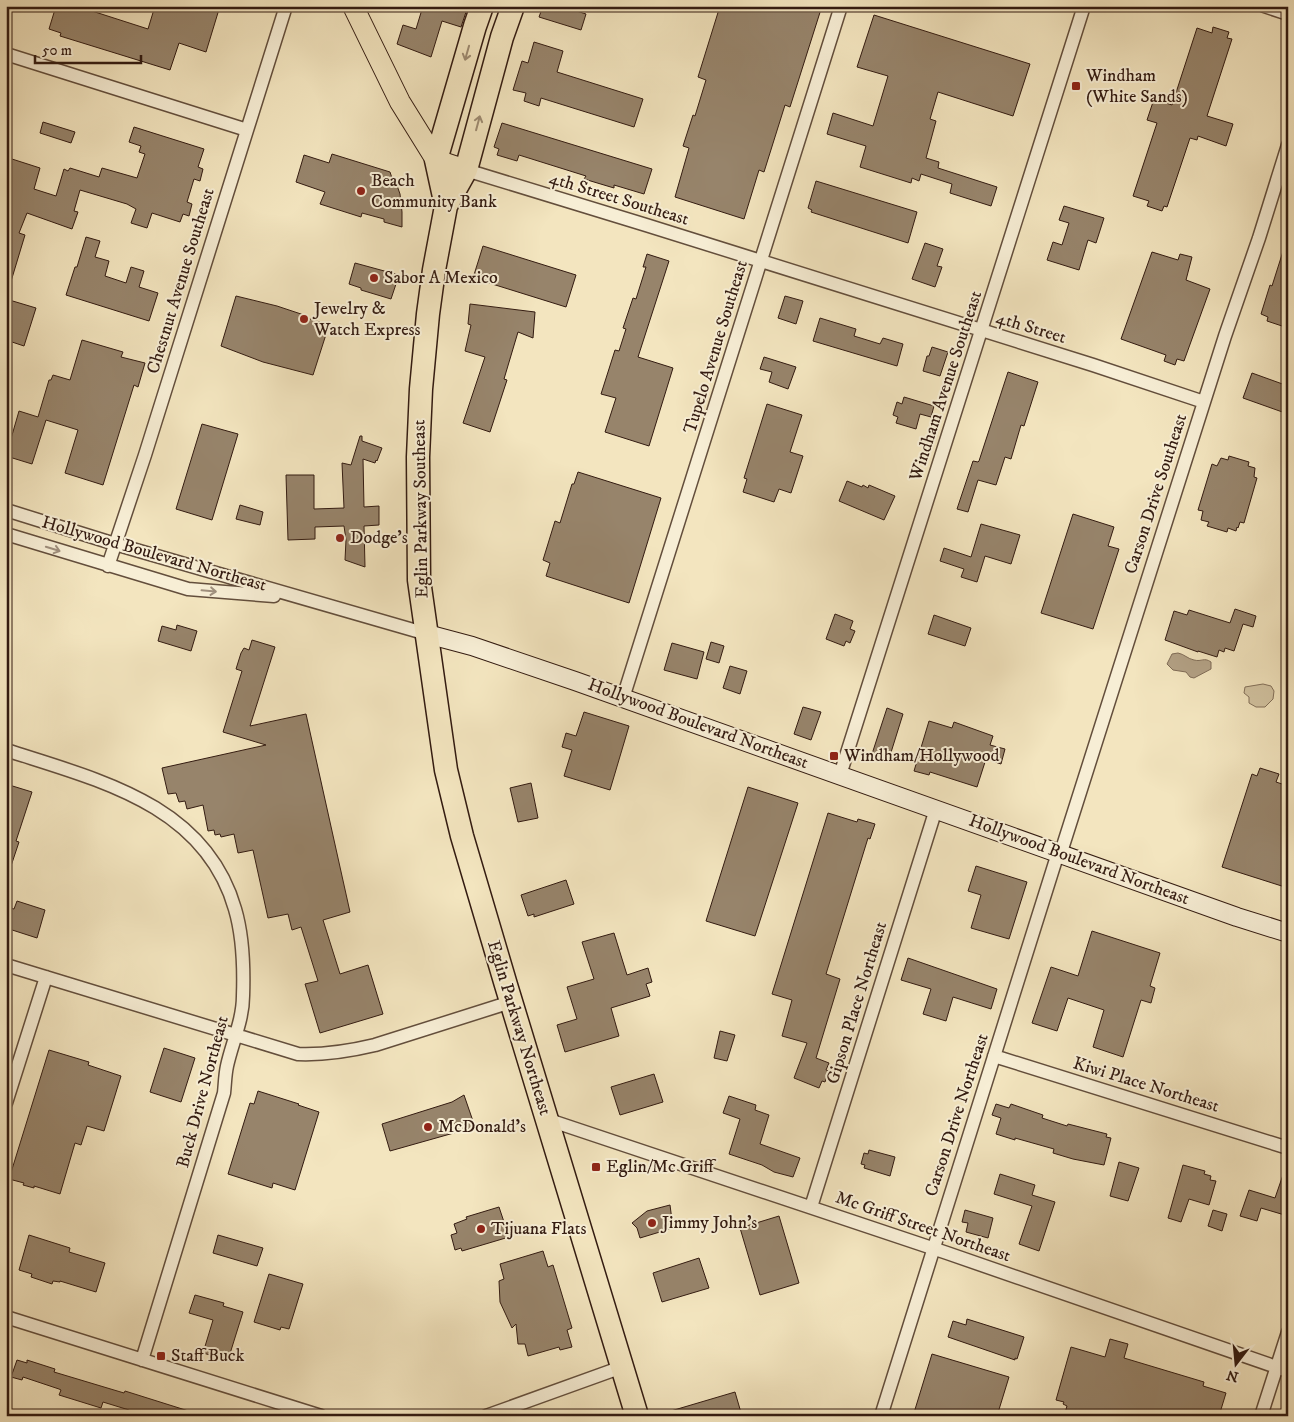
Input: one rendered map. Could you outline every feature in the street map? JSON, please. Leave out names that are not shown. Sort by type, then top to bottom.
[{"type":"highway","name":"Eglin Parkway Southeast","points":[[446,206],[436,160],[482,6]]},
{"type":"highway","name":"Eglin Parkway Southeast","points":[[427,634],[419,580],[419,438],[421,389],[428,314],[446,206],[466,170],[502,37],[513,6]]},
{"type":"highway","name":"Eglin Parkway Northeast","points":[[427,634],[446,770],[471,869],[637,1416]]},
{"type":"main road","points":[[353,6],[400,102],[436,160],[466,170]]},
{"type":"street","name":"Chestnut Avenue Southeast","points":[[108,566],[286,6]]},
{"type":"street","name":"Tupelo Avenue Southeast","points":[[624,698],[841,6]]},
{"type":"street","name":"Windham Avenue Southeast","points":[[840,775],[1084,6]]},
{"type":"street","points":[[1264,6],[1288,14]]},
{"type":"street","points":[[6,54],[247,130]]},
{"type":"street","name":"Carson Drive Southeast","points":[[1058,853],[1062,849],[1224,336],[1259,238],[1288,145]]},
{"type":"street","name":"4th Street Southeast","points":[[466,170],[761,261]]},
{"type":"street","name":"4th Street","points":[[761,261],[1204,402]]},
{"type":"street","name":"Hollywood Boulevard Northeast","points":[[6,510],[115,544],[472,646],[624,698],[1288,934]]},
{"type":"street","name":"Hollywood Boulevard Northeast","points":[[6,534],[188,589],[302,597]]},
{"type":"street","name":"Buck Drive Northeast","points":[[6,750],[99,781],[128,793],[165,814],[197,840],[220,872],[236,911],[241,946],[243,998],[241,1014],[226,1068],[224,1093],[142,1360]]},
{"type":"street","name":"Gipson Place Northeast","points":[[811,1207],[936,809]]},
{"type":"street","name":"Carson Drive Northeast","points":[[881,1416],[1058,853]]},
{"type":"street","points":[[6,965],[298,1054],[316,1055],[356,1050],[511,1002]]},
{"type":"street","points":[[6,1103],[46,977]]},
{"type":"street","name":"Kiwi Place Northeast","points":[[994,1056],[1288,1148]]},
{"type":"street","name":"Mc Griff Street Northeast","points":[[546,1119],[933,1248],[1282,1369]]},
{"type":"street","points":[[6,1317],[312,1414]]},
{"type":"street","points":[[1261,1416],[1282,1369],[1288,1332]]},
{"type":"street","points":[[486,1416],[622,1367]]},
{"type":"shaded area","points":[[1178,653],[1190,659],[1209,661],[1211,662],[1211,669],[1194,678],[1190,677],[1186,672],[1173,670],[1167,664],[1172,654]]},
{"type":"shaded area","points":[[1263,684],[1271,686],[1274,691],[1273,699],[1265,707],[1256,707],[1249,703],[1249,697],[1244,693],[1245,687]]},
{"type":"building","points":[[56,6],[94,6],[92,11],[148,29],[155,6],[220,6],[206,52],[179,43],[170,70],[60,36],[61,33],[49,29]]},
{"type":"building","points":[[423,6],[468,6],[461,27],[442,21],[431,57],[397,44],[403,25],[416,29]]},
{"type":"building","points":[[543,6],[561,6],[586,14],[581,30],[539,17]]},
{"type":"building","points":[[720,6],[822,6],[790,107],[785,105],[764,172],[759,170],[744,219],[675,197],[689,148],[683,146],[706,80],[698,77]]},
{"type":"building","points":[[874,15],[1030,64],[1013,116],[938,92],[930,119],[936,121],[926,158],[939,162],[938,168],[997,187],[991,206],[950,193],[952,184],[921,174],[919,181],[912,178],[911,183],[860,167],[866,146],[827,134],[833,113],[873,126],[888,76],[857,67]]},
{"type":"building","points":[[1213,27],[1229,32],[1227,38],[1232,39],[1207,116],[1233,124],[1226,146],[1198,136],[1197,140],[1190,138],[1167,207],[1164,206],[1162,211],[1147,206],[1149,201],[1133,196],[1157,123],[1147,120],[1154,99],[1172,105],[1197,28],[1212,33]]},
{"type":"building","points":[[534,42],[563,51],[557,72],[643,99],[634,127],[541,98],[539,106],[524,101],[526,93],[513,90],[522,61],[528,63]]},
{"type":"building","points":[[43,122],[75,132],[71,143],[40,133]]},
{"type":"building","points":[[502,123],[652,169],[644,194],[584,179],[586,176],[519,155],[517,161],[497,155],[499,149],[494,147]]},
{"type":"building","points":[[134,127],[204,149],[198,167],[203,169],[200,181],[194,179],[187,202],[192,204],[189,216],[183,214],[180,222],[152,213],[147,228],[131,223],[136,209],[127,204],[80,190],[74,211],[78,212],[72,229],[27,213],[19,233],[25,235],[9,288],[6,287],[6,177],[12,159],[40,168],[34,189],[56,196],[64,169],[68,171],[70,168],[99,177],[102,168],[137,178],[145,154],[139,152],[141,146],[129,142]]},
{"type":"building","name":"Beach Community Bank","points":[[332,154],[390,172],[392,178],[394,177],[400,194],[402,227],[384,222],[384,219],[362,213],[361,217],[320,204],[325,192],[296,182],[304,155],[329,163]]},
{"type":"building","points":[[816,181],[917,212],[908,243],[811,212],[812,210],[808,208]]},
{"type":"building","points":[[1064,206],[1104,218],[1096,243],[1088,240],[1079,270],[1047,260],[1053,242],[1062,245],[1069,223],[1059,220]]},
{"type":"building","points":[[86,237],[100,241],[95,257],[109,261],[105,276],[126,283],[131,267],[144,271],[139,287],[158,293],[149,321],[66,295]]},
{"type":"building","points":[[925,243],[943,249],[937,266],[942,267],[935,287],[912,279]]},
{"type":"building","points":[[1285,245],[1288,245],[1288,328],[1267,321],[1268,317],[1261,314]]},
{"type":"building","points":[[483,246],[576,275],[566,307],[473,278]]},
{"type":"building","points":[[1152,252],[1178,260],[1180,254],[1192,257],[1186,280],[1210,289],[1184,361],[1177,359],[1175,365],[1164,361],[1166,355],[1121,339]]},
{"type":"building","points":[[647,254],[669,261],[638,357],[673,368],[649,446],[605,432],[616,398],[601,394],[615,350],[619,351],[626,329],[623,328],[633,298],[636,299],[646,267],[643,267]]},
{"type":"building","points":[[355,263],[399,275],[391,299],[361,290],[361,288],[349,284]]},
{"type":"building","points":[[236,296],[277,306],[329,325],[313,375],[263,362],[221,346]]},
{"type":"building","points":[[785,296],[803,301],[796,324],[778,318]]},
{"type":"building","points":[[6,299],[36,308],[24,346],[6,340]]},
{"type":"building","points":[[470,304],[535,312],[533,338],[518,332],[504,379],[507,380],[490,432],[463,423],[485,357],[465,351],[471,325],[468,324]]},
{"type":"building","points":[[820,318],[856,329],[854,336],[880,344],[883,338],[903,344],[897,366],[813,341]]},
{"type":"building","points":[[82,340],[123,352],[121,357],[145,363],[138,387],[134,385],[103,485],[65,473],[78,430],[46,420],[32,464],[6,456],[19,411],[38,417],[49,380],[51,380],[53,375],[70,380]]},
{"type":"building","points":[[932,347],[948,352],[940,376],[923,371],[927,356],[929,356]]},
{"type":"building","points":[[764,357],[796,367],[788,389],[769,382],[772,372],[760,369]]},
{"type":"building","points":[[1008,372],[1038,382],[1024,426],[1021,425],[1011,459],[1005,457],[996,485],[978,480],[968,512],[957,509],[973,461],[979,461]]},
{"type":"building","points":[[1252,373],[1288,386],[1288,414],[1243,398]]},
{"type":"building","points":[[904,397],[934,406],[931,417],[920,414],[916,429],[896,423],[898,417],[893,415],[897,402],[902,404]]},
{"type":"building","points":[[767,404],[802,415],[790,452],[803,456],[791,493],[779,489],[774,502],[743,492],[747,479],[744,478]]},
{"type":"building","points":[[202,424],[238,434],[212,520],[176,509]]},
{"type":"building","points":[[360,436],[362,436],[362,441],[382,448],[375,463],[363,459],[364,507],[379,506],[379,525],[364,526],[365,567],[345,560],[346,540],[344,526],[315,527],[315,539],[288,540],[286,475],[314,475],[314,509],[344,508],[342,463],[351,465]]},
{"type":"building","points":[[1229,456],[1249,462],[1248,466],[1255,468],[1254,477],[1257,478],[1244,523],[1240,522],[1236,531],[1228,528],[1227,532],[1207,526],[1209,522],[1201,520],[1203,511],[1198,510],[1212,464],[1217,466],[1221,458],[1228,460]]},
{"type":"building","points":[[578,472],[661,498],[629,603],[546,576],[550,563],[543,560],[555,521],[560,523],[572,484],[574,484]]},
{"type":"building","points":[[847,481],[862,487],[863,485],[868,488],[869,485],[895,496],[884,520],[839,501]]},
{"type":"building","points":[[240,505],[263,512],[260,525],[236,519]]},
{"type":"building","points":[[1073,514],[1114,527],[1108,546],[1119,549],[1093,629],[1041,613]]},
{"type":"building","points":[[981,524],[1020,535],[1011,564],[985,556],[977,582],[961,577],[964,569],[940,561],[944,548],[971,557]]},
{"type":"building","points":[[1235,609],[1256,616],[1253,627],[1243,624],[1234,651],[1225,648],[1224,652],[1219,650],[1217,657],[1165,640],[1174,611],[1187,615],[1189,610],[1230,623]]},
{"type":"building","points":[[835,614],[853,621],[850,629],[855,631],[850,643],[846,641],[844,646],[826,639]]},
{"type":"building","points":[[934,615],[971,628],[965,646],[928,634]]},
{"type":"building","points":[[177,625],[197,631],[191,651],[158,641],[162,626],[176,630]]},
{"type":"building","points":[[252,640],[275,647],[250,726],[306,714],[350,912],[323,920],[340,974],[368,965],[383,1014],[320,1033],[305,984],[318,981],[301,927],[292,930],[288,914],[268,918],[253,850],[238,853],[234,834],[221,837],[220,834],[215,835],[214,830],[208,831],[203,805],[187,809],[185,801],[179,802],[176,793],[168,794],[162,768],[266,745],[223,732],[242,671],[236,669],[241,653],[244,648],[249,650]]},
{"type":"building","points":[[711,642],[724,646],[719,663],[706,659]]},
{"type":"building","points":[[672,643],[704,652],[697,679],[664,670]]},
{"type":"building","points":[[730,666],[747,671],[740,694],[723,688]]},
{"type":"building","points":[[803,707],[821,712],[811,740],[794,734]]},
{"type":"building","points":[[887,708],[903,714],[888,762],[885,762],[871,757]]},
{"type":"building","points":[[584,712],[629,726],[610,790],[564,776],[572,750],[562,747],[566,733],[576,736]]},
{"type":"building","points":[[929,721],[952,728],[954,722],[993,736],[990,745],[1005,749],[1001,764],[986,759],[977,787],[930,772],[929,775],[914,771]]},
{"type":"building","points":[[1260,768],[1279,774],[1276,782],[1288,786],[1288,888],[1222,867],[1252,774],[1257,776]]},
{"type":"building","points":[[531,783],[538,818],[518,822],[510,788]]},
{"type":"building","points":[[6,784],[32,792],[16,841],[19,842],[8,875],[6,874]]},
{"type":"building","points":[[748,787],[798,803],[755,936],[706,921]]},
{"type":"building","points":[[828,813],[857,822],[858,819],[875,824],[870,839],[868,838],[826,974],[840,979],[816,1058],[829,1063],[826,1070],[829,1071],[825,1082],[822,1081],[819,1088],[794,1078],[807,1043],[782,1036],[792,1000],[772,994]]},
{"type":"building","points":[[976,866],[1027,882],[1009,939],[971,928],[981,895],[968,891]]},
{"type":"building","points":[[566,880],[574,904],[534,917],[534,914],[528,916],[521,895]]},
{"type":"building","points":[[17,901],[45,910],[37,938],[6,928],[6,907],[14,909]]},
{"type":"building","points":[[1092,931],[1160,953],[1150,986],[1155,988],[1151,1003],[1141,1000],[1123,1057],[1093,1047],[1104,1010],[1068,998],[1057,1031],[1032,1023],[1051,967],[1078,976]]},
{"type":"building","points":[[614,933],[627,975],[648,968],[652,982],[646,984],[650,996],[611,1008],[619,1036],[565,1052],[557,1025],[577,1019],[567,987],[594,979],[582,942]]},
{"type":"building","points":[[908,958],[997,989],[991,1009],[953,997],[946,1021],[923,1014],[931,989],[901,980]]},
{"type":"building","points":[[720,1031],[735,1035],[727,1061],[714,1058]]},
{"type":"building","points":[[164,1048],[195,1058],[181,1102],[150,1092]]},
{"type":"building","points":[[49,1050],[89,1062],[88,1065],[121,1076],[104,1131],[87,1126],[81,1145],[75,1143],[60,1194],[34,1186],[34,1188],[23,1185],[24,1183],[9,1179]]},
{"type":"building","points":[[654,1074],[663,1102],[620,1115],[611,1087]]},
{"type":"building","points":[[258,1091],[319,1112],[295,1190],[273,1183],[272,1188],[228,1174],[250,1103],[254,1104]]},
{"type":"building","points":[[464,1095],[475,1127],[390,1151],[382,1124],[452,1102]]},
{"type":"building","points":[[729,1096],[756,1105],[755,1110],[769,1115],[760,1144],[800,1158],[793,1177],[774,1172],[762,1165],[729,1154],[740,1119],[723,1113]]},
{"type":"building","points":[[996,1104],[1009,1108],[1011,1104],[1043,1115],[1042,1118],[1067,1126],[1068,1124],[1107,1134],[1106,1137],[1111,1138],[1104,1165],[1073,1159],[1053,1153],[1054,1149],[996,1134],[1001,1118],[992,1115]]},
{"type":"building","points":[[869,1150],[895,1157],[890,1176],[864,1168],[865,1165],[861,1164],[864,1153],[868,1154]]},
{"type":"building","points":[[1119,1162],[1139,1168],[1128,1201],[1110,1196]]},
{"type":"building","points":[[1183,1165],[1205,1171],[1204,1174],[1211,1176],[1210,1180],[1216,1181],[1209,1205],[1189,1199],[1181,1222],[1168,1218]]},
{"type":"building","points":[[1285,1169],[1288,1169],[1288,1216],[1261,1208],[1257,1221],[1240,1216],[1249,1190],[1275,1198]]},
{"type":"building","points":[[1000,1174],[1035,1185],[1032,1195],[1055,1202],[1039,1251],[1019,1244],[1032,1206],[994,1194]]},
{"type":"building","points":[[670,1205],[673,1228],[640,1238],[637,1228],[632,1223],[647,1211]]},
{"type":"building","name":"Tijuana Flats","points":[[499,1207],[509,1237],[462,1251],[461,1248],[455,1250],[451,1235],[457,1233],[454,1224],[467,1219],[466,1217]]},
{"type":"building","points":[[965,1210],[993,1218],[988,1238],[966,1232],[968,1223],[962,1222]]},
{"type":"building","points":[[1213,1210],[1227,1214],[1222,1231],[1208,1226]]},
{"type":"building","points":[[779,1216],[799,1283],[760,1295],[740,1228]]},
{"type":"building","points":[[29,1235],[70,1248],[69,1252],[105,1263],[96,1292],[60,1281],[53,1281],[52,1284],[31,1277],[32,1274],[19,1270]]},
{"type":"building","points":[[218,1235],[263,1248],[257,1266],[213,1253]]},
{"type":"building","points":[[543,1251],[548,1267],[553,1265],[572,1328],[567,1330],[572,1347],[560,1350],[559,1347],[528,1356],[525,1344],[518,1344],[516,1324],[512,1328],[500,1302],[499,1281],[504,1279],[500,1264]]},
{"type":"building","points":[[699,1258],[709,1288],[662,1302],[653,1273]]},
{"type":"building","points":[[269,1274],[303,1284],[289,1329],[281,1327],[280,1330],[254,1322]]},
{"type":"building","points":[[195,1295],[224,1303],[223,1306],[243,1312],[228,1360],[203,1353],[213,1320],[189,1313]]},
{"type":"building","points":[[967,1319],[1024,1337],[1017,1359],[1015,1358],[1015,1360],[948,1337],[953,1321],[966,1325]]},
{"type":"building","points":[[1110,1339],[1128,1344],[1124,1358],[1204,1382],[1203,1386],[1226,1393],[1219,1416],[1120,1416],[1106,1412],[1105,1416],[1064,1416],[1067,1406],[1063,1404],[1064,1402],[1056,1400],[1071,1347],[1105,1357]]},
{"type":"building","points":[[932,1354],[1009,1377],[997,1416],[913,1416]]},
{"type":"building","points":[[17,1360],[27,1363],[27,1360],[55,1369],[54,1372],[124,1393],[125,1391],[195,1413],[194,1416],[127,1416],[129,1410],[103,1402],[101,1408],[59,1395],[61,1390],[59,1389],[23,1377],[22,1380],[11,1377]]},
{"type":"building","points":[[735,1392],[742,1416],[664,1416],[664,1413]]},
{"type":"place","name":"Windham (White Sands)","points":[[1076,86]]},
{"type":"place","name":"Beach Community Bank","points":[[361,191]]},
{"type":"place","name":"Sabor A Mexico","points":[[374,278]]},
{"type":"place","name":"Jewelry & Watch Express","points":[[304,319]]},
{"type":"place","name":"Dodge's","points":[[340,538]]},
{"type":"place","name":"Windham/Hollywood","points":[[834,756]]},
{"type":"place","name":"McDonald's","points":[[428,1127]]},
{"type":"place","name":"Eglin/Mc Griff","points":[[596,1167]]},
{"type":"place","name":"Jimmy John's","points":[[652,1223]]},
{"type":"place","name":"Tijuana Flats","points":[[481,1229]]},
{"type":"place","name":"Staff Buck","points":[[161,1356]]}]
